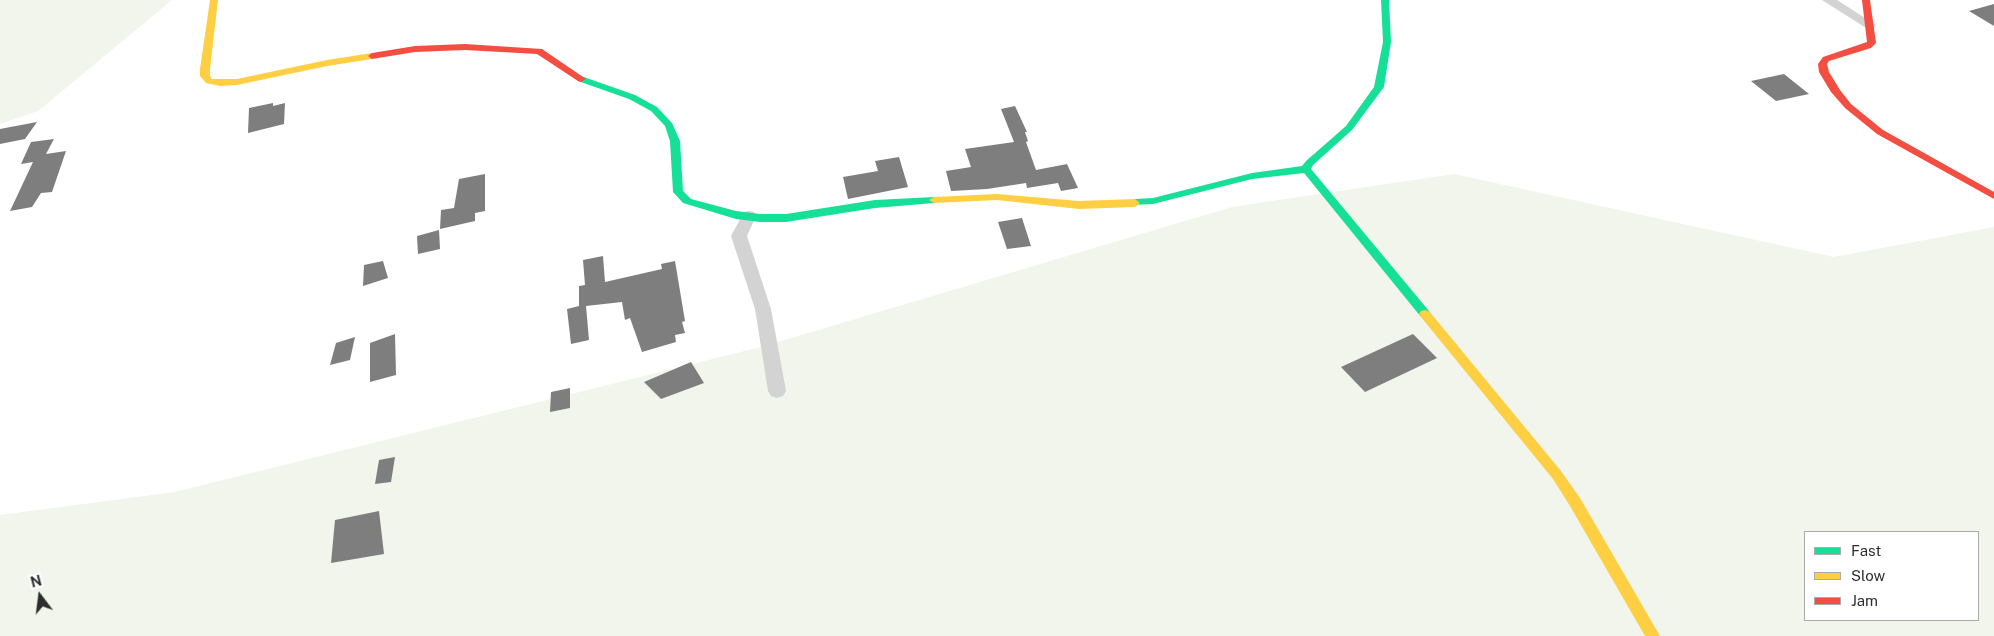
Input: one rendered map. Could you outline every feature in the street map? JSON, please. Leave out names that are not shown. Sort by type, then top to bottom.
[{"type":"street","points":[[214,0],[205,69],[205,76],[210,82],[237,82],[327,63],[415,49],[465,47],[539,51],[554,59],[577,77],[632,97],[654,109],[662,116],[675,141],[678,192],[687,201],[736,215],[786,218],[875,204],[970,198],[998,198],[1079,205],[1115,205],[1153,201],[1252,176],[1306,169]]},
{"type":"street","points":[[1306,169],[1309,164],[1349,128],[1379,87],[1388,42],[1385,0]]},
{"type":"street","points":[[1828,0],[1870,25]]},
{"type":"street","points":[[1866,0],[1872,43],[1868,46],[1826,59],[1822,64],[1824,72],[1836,92],[1848,106],[1880,132],[1994,196]]},
{"type":"street","points":[[1306,169],[1557,475],[1575,502],[1653,636]]},
{"type":"street","points":[[749,216],[739,236],[763,309],[777,391]]},
{"type":"shaded area","points":[[0,0],[172,0],[38,111],[0,124]]},
{"type":"shaded area","points":[[1454,174],[1834,257],[1994,227],[1994,636],[0,636],[0,515],[175,492],[761,347],[1232,207]]},
{"type":"building","points":[[1994,4],[1994,26],[1969,11]]},
{"type":"building","points":[[1784,74],[1809,94],[1776,101],[1751,81]]},
{"type":"building","points":[[273,103],[273,106],[285,103],[284,124],[248,133],[249,108]]},
{"type":"building","points":[[1015,106],[1027,132],[1025,132],[1028,141],[1026,142],[1036,170],[1067,164],[1078,188],[1061,191],[1058,183],[1027,188],[1026,183],[987,189],[951,191],[946,171],[971,167],[965,149],[1014,142],[1001,109]]},
{"type":"building","points":[[37,122],[25,139],[0,144],[0,129]]},
{"type":"building","points":[[54,139],[46,154],[66,151],[52,192],[41,193],[32,207],[10,211],[33,162],[21,164],[31,142]]},
{"type":"building","points":[[899,157],[908,187],[848,199],[843,177],[878,171],[875,161]]},
{"type":"building","points":[[485,174],[485,211],[475,213],[475,221],[440,229],[441,210],[454,208],[459,179]]},
{"type":"building","points":[[1022,218],[1031,246],[1007,249],[998,222]]},
{"type":"building","points":[[439,230],[440,249],[418,254],[417,236]]},
{"type":"building","points":[[603,256],[605,282],[662,269],[661,264],[675,261],[685,321],[682,322],[685,333],[675,335],[676,342],[642,352],[630,318],[625,320],[622,302],[586,306],[589,340],[571,344],[567,309],[579,306],[579,286],[585,285],[583,260]]},
{"type":"building","points":[[383,261],[388,278],[363,286],[364,265]]},
{"type":"building","points":[[395,334],[396,375],[370,382],[370,343]]},
{"type":"building","points":[[1413,334],[1437,358],[1365,392],[1341,367]]},
{"type":"building","points":[[355,337],[350,360],[330,365],[336,343]]},
{"type":"building","points":[[691,362],[704,383],[661,399],[644,382]]},
{"type":"building","points":[[570,388],[570,408],[550,412],[551,392]]},
{"type":"building","points":[[395,457],[391,482],[375,484],[379,460]]},
{"type":"building","points":[[379,511],[384,554],[331,563],[335,520]]},
{"type":"traffic: fast","points":[[1385,0],[1387,42],[1379,87],[1349,128],[1309,163],[1306,169],[1425,314]]},
{"type":"traffic: fast","points":[[581,79],[632,97],[654,109],[669,125],[675,141],[678,192],[687,201],[736,215],[760,218],[786,218],[875,204],[934,200]]},
{"type":"traffic: fast","points":[[1135,203],[1153,201],[1252,176],[1306,169]]},
{"type":"traffic: slow","points":[[214,0],[205,69],[205,76],[209,81],[220,83],[237,82],[327,63],[372,56]]},
{"type":"traffic: slow","points":[[934,200],[997,197],[1079,205],[1135,203]]},
{"type":"traffic: slow","points":[[1425,314],[1557,475],[1575,502],[1653,636]]},
{"type":"traffic: jam","points":[[1866,0],[1872,43],[1868,46],[1826,59],[1822,64],[1824,72],[1836,92],[1848,106],[1880,132],[1994,196]]},
{"type":"traffic: jam","points":[[372,56],[415,49],[465,47],[539,51],[581,79]]}]
